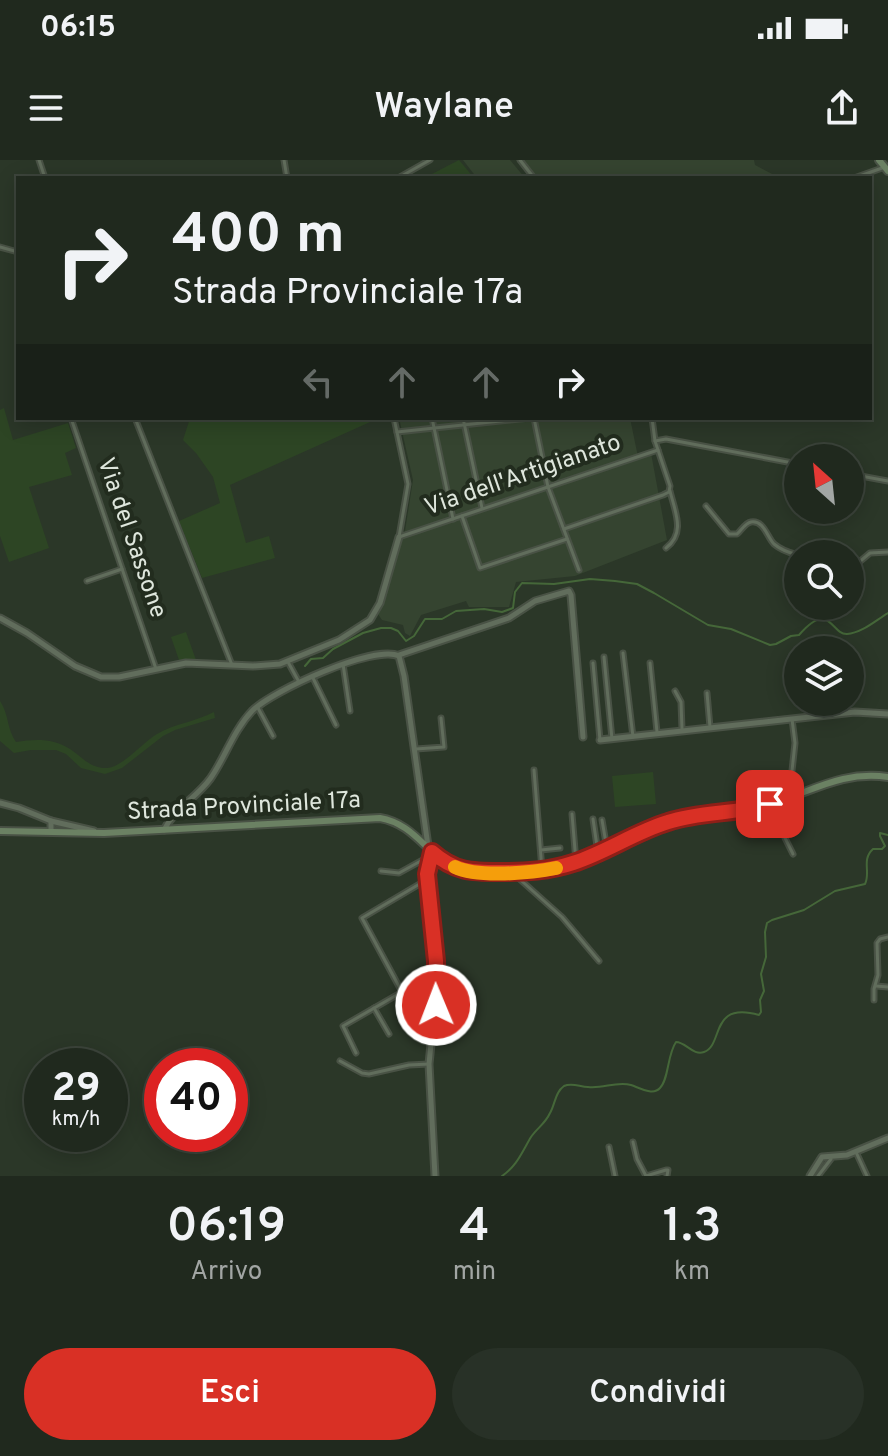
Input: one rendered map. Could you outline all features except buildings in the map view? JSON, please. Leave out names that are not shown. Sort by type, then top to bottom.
[{"type":"main road","points":[[879,160],[886,169]]},
{"type":"main road","name":"Strada Provinciale 17a","points":[[0,831],[99,833],[380,818],[406,827],[430,852],[463,871],[542,871],[576,862],[673,820],[739,811],[845,777],[888,777]]},
{"type":"street","points":[[402,176],[430,160]]},
{"type":"street","points":[[520,160],[532,176]]},
{"type":"street","points":[[861,176],[886,169]]},
{"type":"street","name":"Via del Sassone","points":[[72,420],[156,669]]},
{"type":"street","points":[[136,420],[232,665]]},
{"type":"street","points":[[0,618],[75,666],[94,675],[112,678],[189,663],[289,664],[344,637],[372,618],[380,603],[399,537],[408,484],[394,420]]},
{"type":"street","points":[[432,420],[453,519]]},
{"type":"street","points":[[463,420],[482,509]]},
{"type":"street","points":[[397,432],[513,420]]},
{"type":"street","points":[[532,420],[548,487],[579,570]]},
{"type":"street","points":[[652,420],[655,441],[678,520],[678,534],[666,548]]},
{"type":"street","points":[[655,441],[666,439],[784,461]]},
{"type":"street","name":"Via dell'Artigianato","points":[[399,537],[658,450]]},
{"type":"street","points":[[864,477],[888,481]]},
{"type":"street","points":[[564,529],[670,491]]},
{"type":"street","points":[[706,506],[729,534],[737,534],[747,523],[755,522],[762,526],[775,544],[784,548]]},
{"type":"street","points":[[462,516],[480,568],[567,539]]},
{"type":"street","points":[[864,558],[872,552],[888,552]]},
{"type":"street","points":[[87,581],[122,569]]},
{"type":"street","points":[[164,830],[172,817],[209,780],[242,724],[258,707],[297,680],[343,664],[387,654],[399,655],[508,619],[535,601],[569,591],[583,737]]},
{"type":"street","points":[[623,653],[633,737]]},
{"type":"street","points":[[399,655],[430,852],[427,870],[437,991],[429,1064],[435,1176]]},
{"type":"street","points":[[604,657],[612,739]]},
{"type":"street","points":[[593,663],[600,740],[856,712],[888,714]]},
{"type":"street","points":[[650,663],[657,732]]},
{"type":"street","points":[[289,664],[297,680]]},
{"type":"street","points":[[343,664],[350,711]]},
{"type":"street","points":[[312,677],[336,725]]},
{"type":"street","points":[[675,691],[681,702],[682,729]]},
{"type":"street","points":[[707,693],[710,727]]},
{"type":"street","points":[[258,707],[273,736]]},
{"type":"street","points":[[414,749],[444,747],[441,718]]},
{"type":"street","points":[[792,719],[795,745],[791,780],[797,794]]},
{"type":"street","points":[[534,770],[542,871]]},
{"type":"street","points":[[774,802],[780,813],[798,810]]},
{"type":"street","points":[[0,803],[51,821],[99,833]]},
{"type":"street","points":[[787,813],[785,838],[793,854]]},
{"type":"street","points":[[572,814],[576,862]]},
{"type":"street","points":[[593,819],[598,853]]},
{"type":"street","points":[[602,820],[607,849]]},
{"type":"street","points":[[51,821],[51,832]]},
{"type":"street","points":[[541,850],[560,848]]},
{"type":"street","points":[[381,871],[399,873],[430,852]]},
{"type":"street","points":[[512,872],[562,917],[599,961]]},
{"type":"street","points":[[356,1053],[343,1026],[402,992],[361,919],[428,879]]},
{"type":"street","points":[[874,1000],[878,975],[877,943],[888,937]]},
{"type":"street","points":[[875,986],[888,987]]},
{"type":"street","points":[[374,1008],[389,1034]]},
{"type":"street","points":[[340,1061],[369,1074],[429,1064]]},
{"type":"street","points":[[810,1176],[821,1158],[856,1152],[888,1138]]},
{"type":"street","points":[[633,1142],[646,1176],[668,1170],[667,1176]]},
{"type":"street","points":[[609,1147],[615,1176]]},
{"type":"street","points":[[856,1152],[867,1176]]},
{"type":"street","points":[[818,1176],[834,1156]]},
{"type":"shaded area","points":[[459,160],[472,176],[431,176]]},
{"type":"shaded area","points":[[463,160],[510,160],[523,176],[475,176]]},
{"type":"shaded area","points":[[522,160],[754,160],[755,165],[774,175],[774,176],[534,176]]},
{"type":"shaded area","points":[[4,408],[13,440],[68,423],[76,448],[65,453],[72,475],[29,487],[49,548],[9,562],[0,536],[0,410]]},
{"type":"shaded area","points":[[189,420],[375,420],[230,485],[246,543],[269,536],[275,558],[202,578],[179,521],[220,503],[213,477],[183,440]]},
{"type":"shaded area","points":[[399,420],[630,420],[638,457],[651,453],[667,540],[575,576],[516,582],[509,607],[469,607],[466,601],[421,615],[410,636],[405,633],[403,625],[382,620],[378,614],[405,531],[413,480]]},
{"type":"shaded area","points":[[186,632],[196,660],[179,660],[171,637]]},
{"type":"shaded area","points":[[0,701],[16,742],[37,740],[57,743],[101,768],[120,763],[164,730],[214,712],[215,718],[163,736],[122,768],[105,774],[81,768],[66,754],[56,750],[14,753],[0,741]]},
{"type":"shaded area","points":[[653,772],[656,804],[615,807],[612,776]]},
{"type":"waterway","points":[[305,666],[311,659],[323,658],[363,633],[391,628],[406,641],[414,636],[425,619],[442,619],[456,611],[484,609],[502,612],[513,608],[515,592],[522,583],[554,584],[590,579],[637,584],[708,625],[731,629],[770,645],[799,635],[817,620],[829,621],[847,634],[863,629],[888,613]]},
{"type":"waterway","points":[[502,1176],[546,1120],[564,1086],[625,1084],[646,1091],[657,1090],[665,1079],[676,1042],[696,1052],[704,1052],[710,1048],[725,1019],[732,1014],[743,1012],[759,1015],[764,991],[761,974],[766,957],[767,923],[804,910],[835,891],[865,884],[869,853],[885,846],[880,833],[888,835]]},
{"type":"slow traffic","points":[[455,867],[474,872],[527,872],[556,868]]},
{"type":"route","points":[[436,1005],[436,961],[427,874],[432,852],[450,865],[466,871],[542,871],[583,860],[670,821],[770,804]]}]
